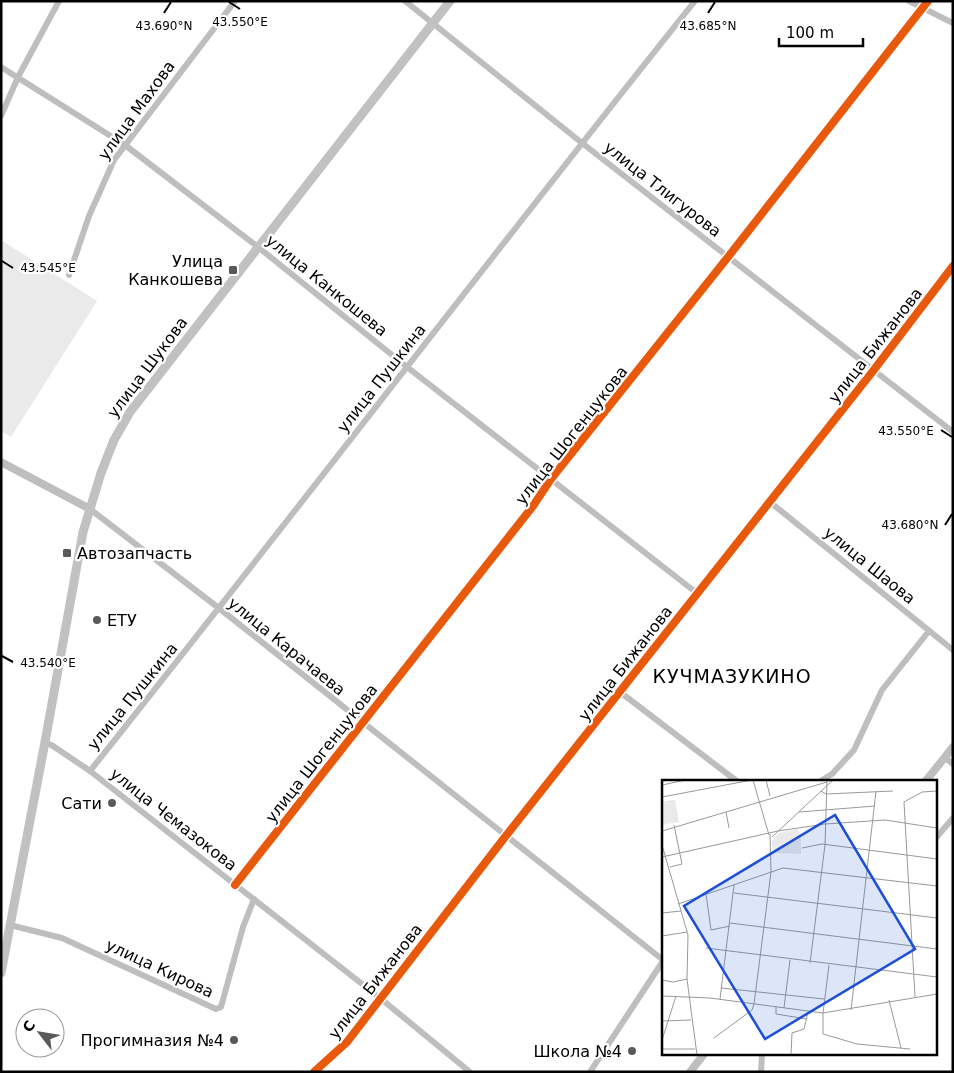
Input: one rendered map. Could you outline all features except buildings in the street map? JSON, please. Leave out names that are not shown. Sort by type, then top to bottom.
[{"type":"main road","name":"улица Шукова","points":[[1,973],[46,742],[83,532],[114,440],[130,412],[450,1]]},
{"type":"street","points":[[1,116],[18,77],[59,1]]},
{"type":"street","name":"улица Махова","points":[[69,275],[89,216],[114,160],[235,1]]},
{"type":"street","name":"улица Тлигурова","points":[[405,1],[582,143],[953,432]]},
{"type":"street","name":"улица Пушкина","points":[[90,771],[220,609],[582,143],[695,1]]},
{"type":"street","points":[[909,1],[953,23]]},
{"type":"street","name":"улица Шогенцукова","points":[[235,884],[363,724],[533,506],[551,479],[928,1]]},
{"type":"street","name":"улица Канкошева","points":[[1,67],[125,145],[258,247],[407,367],[698,594]]},
{"type":"street","name":"улица Бижанова","points":[[314,1072],[347,1042],[505,837],[698,594],[953,266]]},
{"type":"street","name":"улица Карачаева","points":[[1,462],[90,509],[220,609],[662,960]]},
{"type":"street","name":"улица Шаова","points":[[770,502],[953,650]]},
{"type":"street","points":[[823,780],[832,774],[854,750],[882,690],[929,631]]},
{"type":"street","points":[[620,692],[735,780]]},
{"type":"street","name":"улица Чемазокова","points":[[46,742],[90,771],[380,998],[470,1072]]},
{"type":"street","points":[[927,780],[953,747]]},
{"type":"street","points":[[945,758],[953,764]]},
{"type":"street","points":[[936,838],[953,818]]},
{"type":"street","name":"улица Кирова","points":[[10,925],[62,938],[216,1008],[221,1007],[243,927],[254,899]]},
{"type":"street","points":[[590,1072],[662,963]]},
{"type":"street","points":[[690,1072],[702,1056]]},
{"type":"street","points":[[761,1072],[762,1056]]},
{"type":"shaded area","points":[[1,240],[97,301],[11,437],[1,431]]},
{"type":"cycle path","points":[[235,885],[533,506],[551,479],[928,1]]},
{"type":"cycle path","points":[[314,1072],[347,1042],[505,837],[873,371],[953,266]]},
{"type":"place","name":"Улица Канкошева","points":[[233,270]]},
{"type":"place","name":"Автозапчасть","points":[[67,553]]},
{"type":"place","name":"ЕТУ","points":[[97,620]]},
{"type":"place","name":"Сати","points":[[112,803]]},
{"type":"place","name":"Прогимназия №4","points":[[234,1040]]},
{"type":"place","name":"Школа №4","points":[[632,1051]]},
{"type":"district","name":"КУЧМАЗУКИНО","points":[[732,676]]}]
